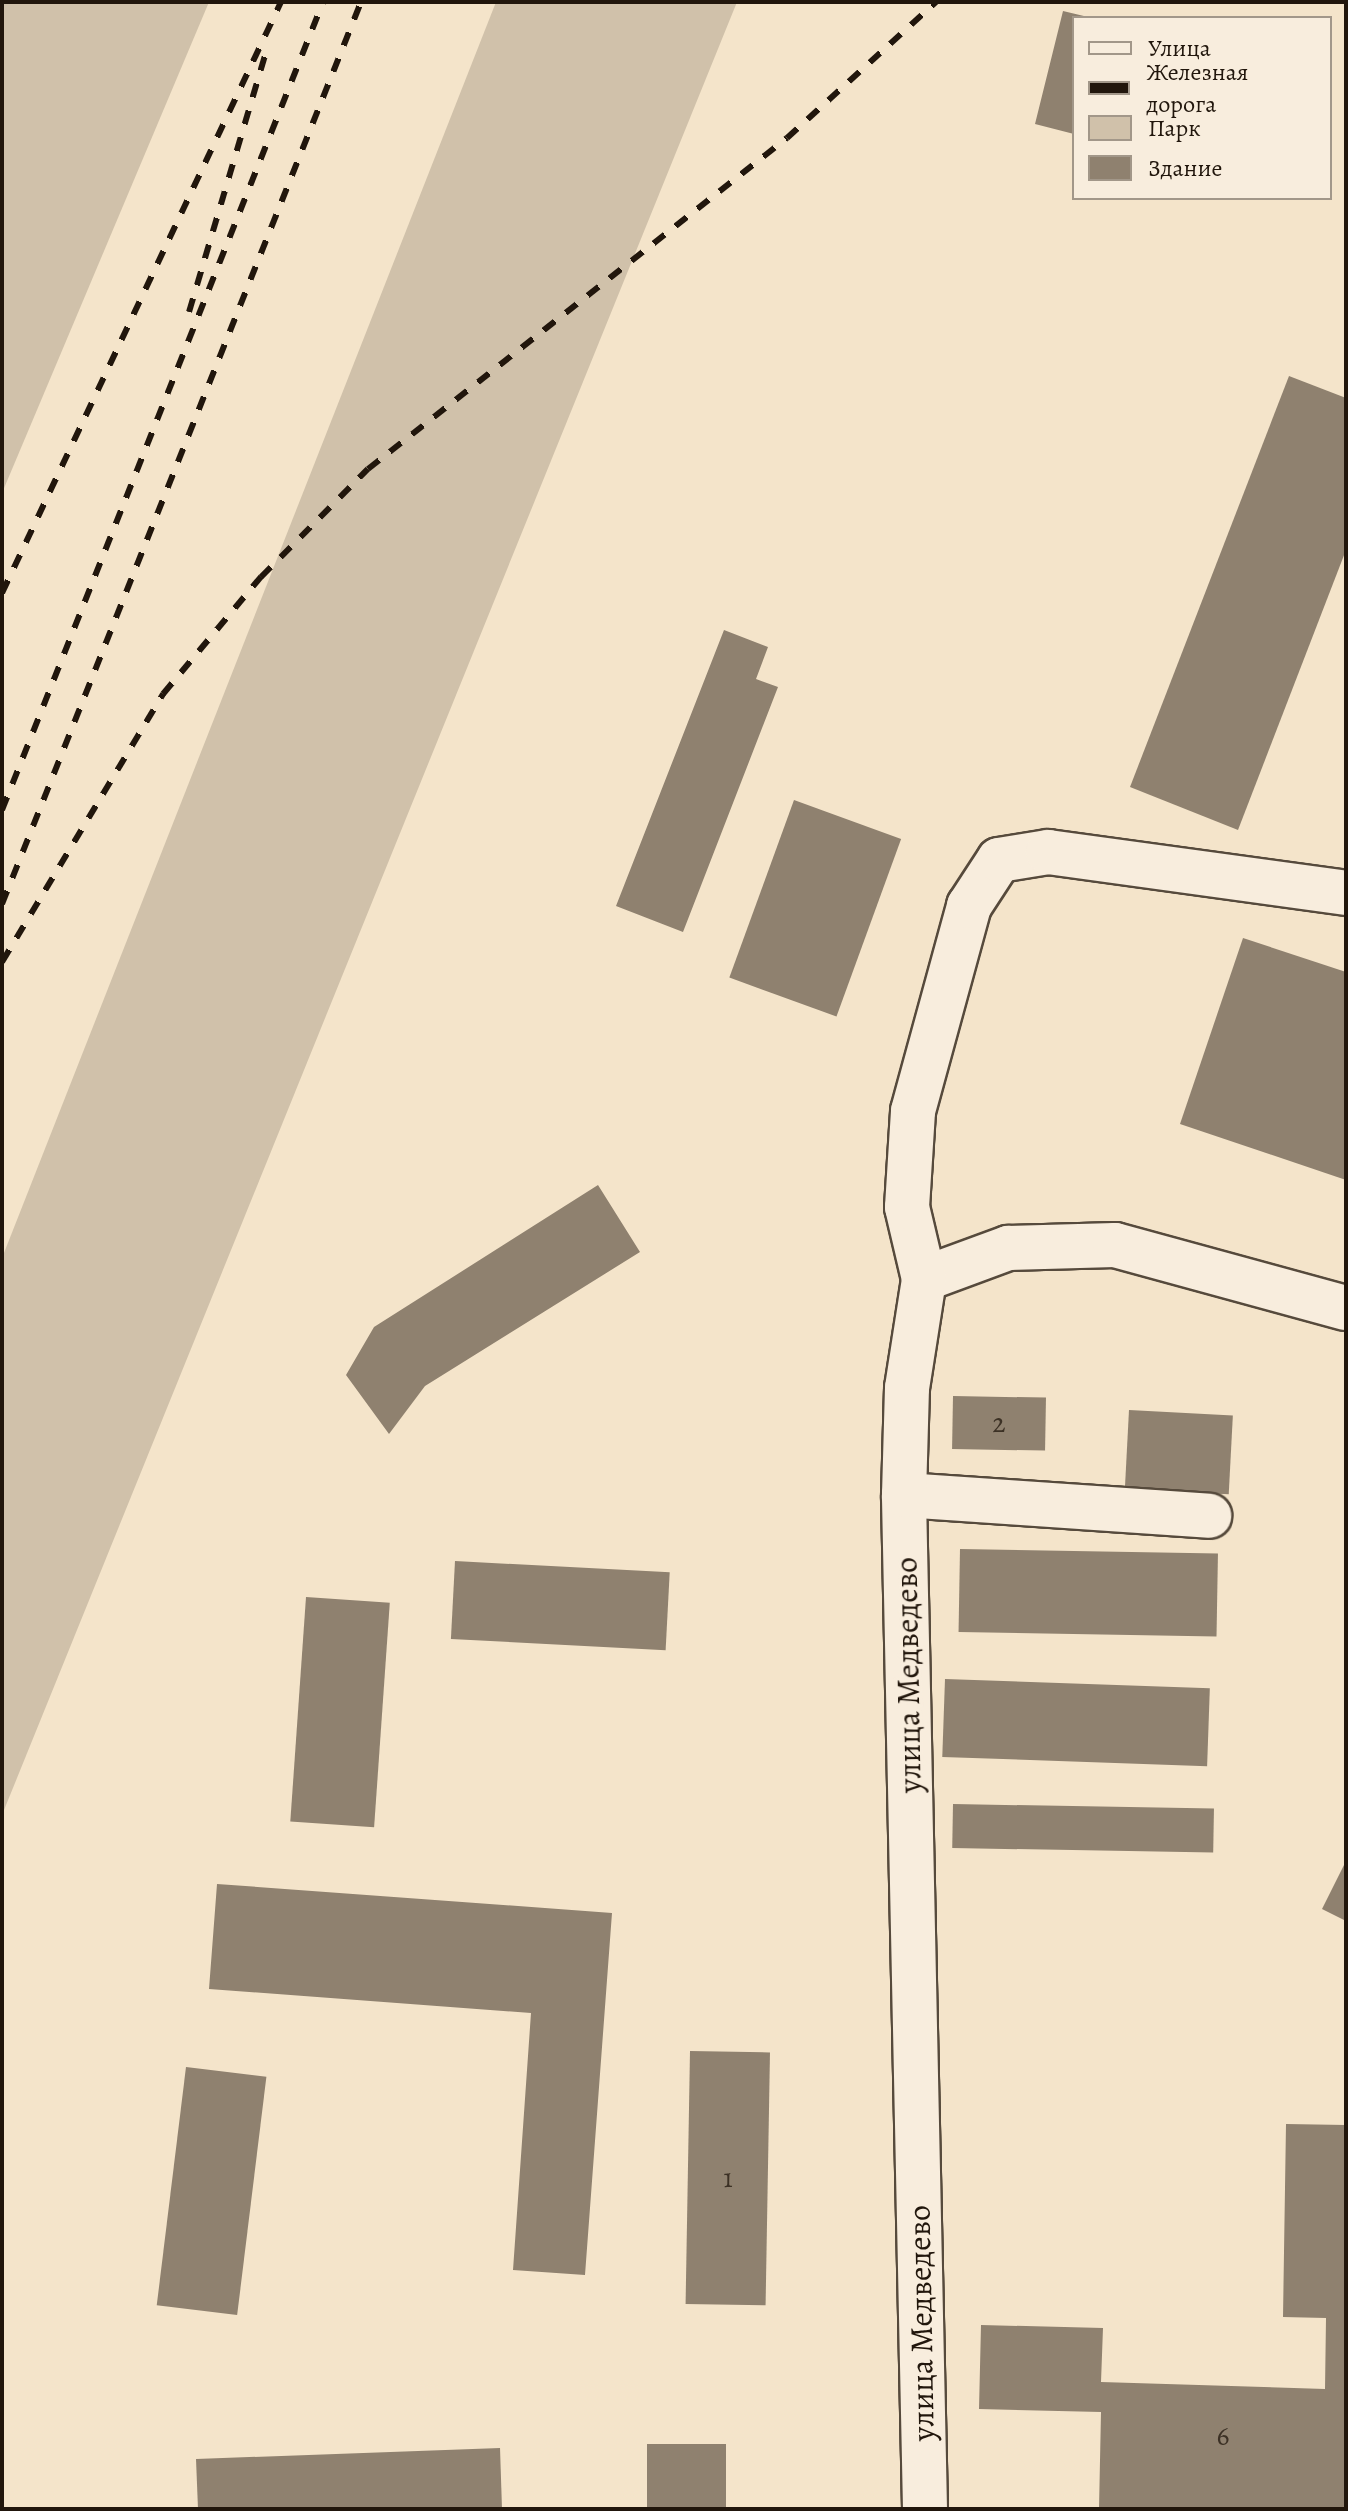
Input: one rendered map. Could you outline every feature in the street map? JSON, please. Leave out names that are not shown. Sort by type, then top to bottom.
[{"type":"street","points":[[1346,893],[1048,852],[999,860],[969,906],[913,1111],[907,1207],[924,1279],[1008,1248],[1115,1245],[1346,1308]]},
{"type":"street","name":"улица Медведево","points":[[924,1279],[907,1388],[904,1495],[925,2509]]},
{"type":"street","points":[[904,1495],[1209,1516]]},
{"type":"green space","points":[[2,2],[209,2],[2,493]]},
{"type":"green space","points":[[496,2],[737,2],[2,1815],[2,1258]]},
{"type":"building","points":[[1063,11],[1084,16],[1072,16],[1072,133],[1035,124]]},
{"type":"building","points":[[1289,376],[1346,398],[1346,550],[1238,830],[1130,787]]},
{"type":"building","points":[[724,630],[768,647],[756,679],[778,687],[683,932],[616,906]]},
{"type":"building","points":[[794,800],[901,839],[836,1017],[729,978]]},
{"type":"building","points":[[1243,938],[1346,972],[1346,1180],[1180,1124]]},
{"type":"building","points":[[598,1185],[640,1252],[425,1386],[389,1434],[346,1375],[374,1327]]},
{"type":"building","points":[[953,1396],[1046,1398],[1045,1451],[952,1449]]},
{"type":"building","points":[[1129,1410],[1233,1415],[1229,1494],[1125,1489]]},
{"type":"building","points":[[960,1549],[1218,1554],[1217,1636],[959,1632]]},
{"type":"building","points":[[455,1561],[670,1572],[666,1650],[451,1639]]},
{"type":"building","points":[[306,1597],[390,1603],[374,1827],[290,1821]]},
{"type":"building","points":[[945,1679],[1210,1688],[1207,1766],[942,1757]]},
{"type":"building","points":[[953,1804],[1214,1809],[1213,1853],[952,1848]]},
{"type":"building","points":[[1346,1861],[1346,1921],[1322,1909]]},
{"type":"building","points":[[217,1884],[612,1913],[585,2275],[513,2270],[531,2013],[209,1989]]},
{"type":"building","points":[[690,2051],[770,2052],[766,2305],[686,2304]]},
{"type":"building","points":[[186,2067],[266,2077],[237,2315],[157,2305]]},
{"type":"building","points":[[1286,2124],[1346,2125],[1345,2509],[1099,2509],[1101,2412],[979,2409],[981,2325],[1103,2328],[1101,2382],[1325,2389],[1326,2318],[1283,2317]]},
{"type":"building","points":[[647,2444],[726,2444],[726,2509],[647,2509]]},
{"type":"building","points":[[500,2448],[502,2509],[198,2509],[196,2459]]},
{"type":"railway","points":[[2,593],[281,2]]},
{"type":"railway","points":[[2,810],[323,2]]},
{"type":"railway","points":[[2,904],[361,2]]},
{"type":"railway","points":[[2,962],[163,694],[261,577],[368,469],[787,138],[936,2]]},
{"type":"railway","points":[[189,312],[265,56]]}]
